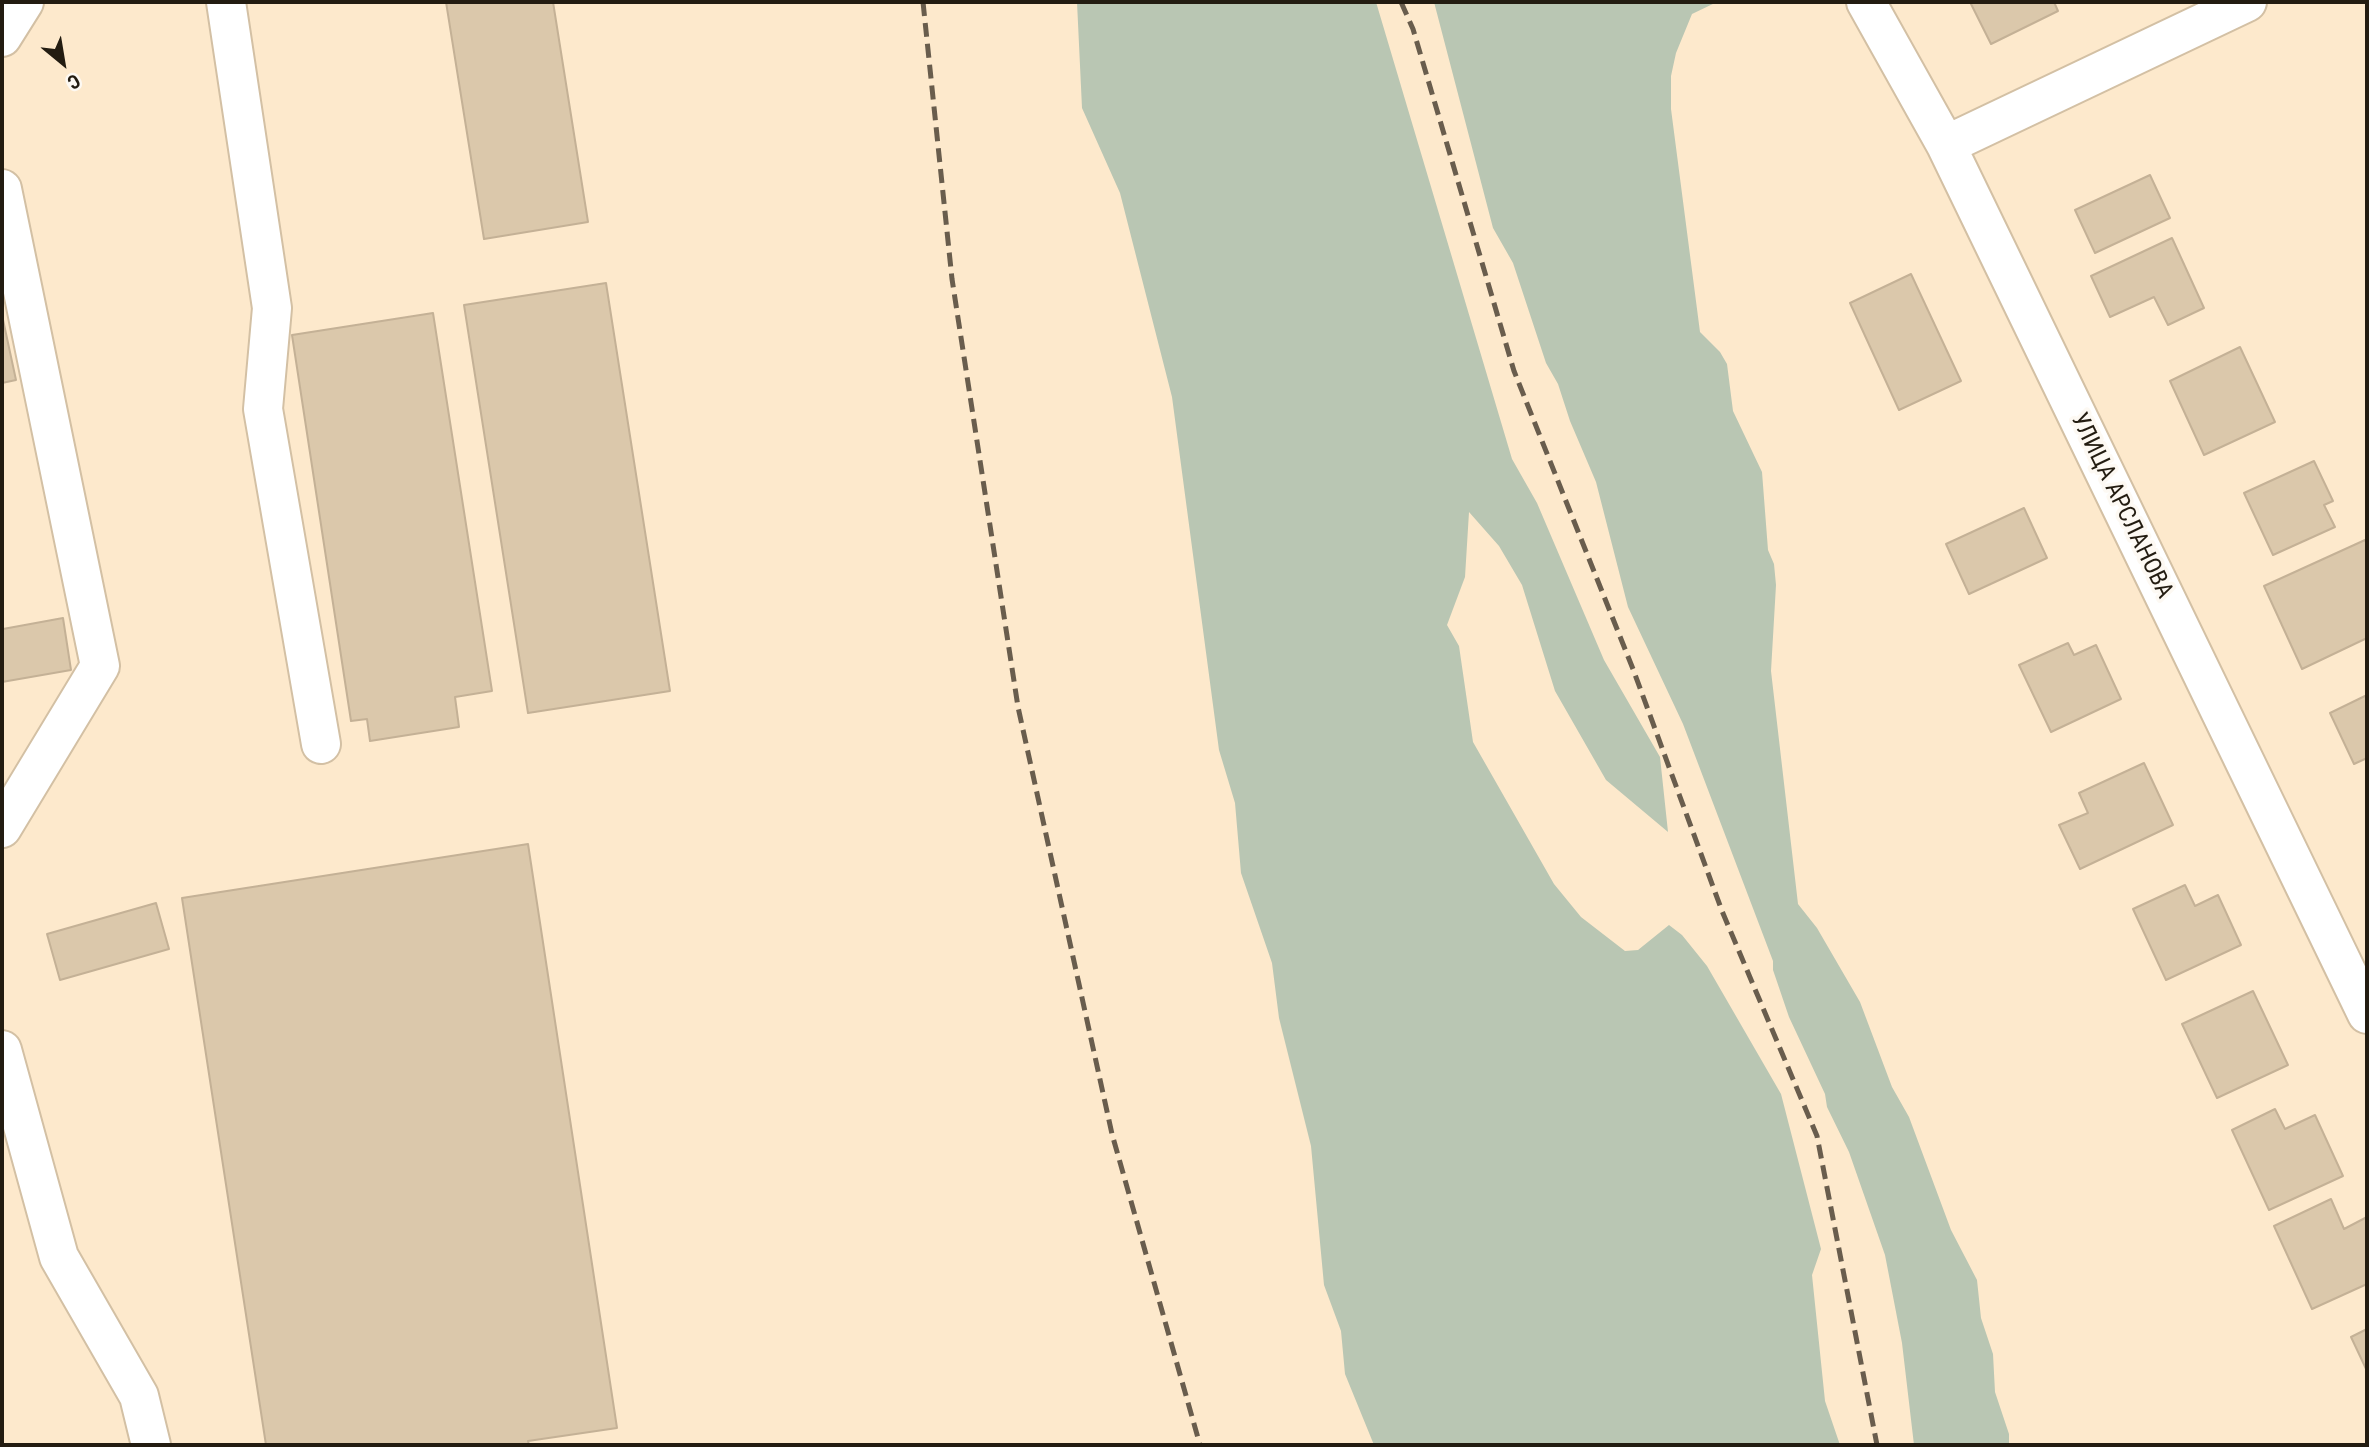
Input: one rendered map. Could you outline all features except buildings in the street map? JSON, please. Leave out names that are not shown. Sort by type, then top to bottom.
[{"type":"street","points":[[2,37],[24,2]]},
{"type":"street","points":[[226,2],[272,308],[263,410],[321,744]]},
{"type":"street","name":"УЛИЦА АРСЛАНОВА","points":[[1866,2],[1947,145],[2367,1014]]},
{"type":"street","points":[[1947,145],[2247,2]]},
{"type":"street","points":[[2,189],[100,666],[2,828]]},
{"type":"street","points":[[2,1050],[59,1256],[139,1396],[151,1445]]},
{"type":"green space","points":[[1077,2],[1376,2],[1512,459],[1537,503],[1604,660],[1660,757],[1668,832],[1606,780],[1555,691],[1522,585],[1499,546],[1469,512],[1465,577],[1447,625],[1459,646],[1473,742],[1554,884],[1581,917],[1625,951],[1638,950],[1669,925],[1682,935],[1707,966],[1781,1094],[1821,1249],[1812,1275],[1825,1401],[1840,1445],[1374,1445],[1345,1374],[1341,1331],[1324,1285],[1311,1146],[1279,1018],[1272,963],[1241,873],[1235,803],[1219,750],[1172,397],[1120,193],[1082,108]]},
{"type":"green space","points":[[1434,2],[1717,2],[1692,14],[1676,53],[1671,76],[1671,109],[1700,332],[1720,352],[1727,364],[1733,411],[1762,472],[1768,550],[1774,564],[1776,585],[1771,671],[1798,904],[1817,928],[1860,1002],[1892,1087],[1909,1117],[1951,1230],[1977,1280],[1981,1318],[1993,1354],[1995,1392],[2009,1434],[2009,1445],[1914,1445],[1902,1343],[1885,1255],[1849,1152],[1789,1017],[1773,970],[1773,961],[1683,724],[1628,607],[1596,482],[1570,421],[1558,384],[1546,363],[1513,263],[1493,228]]},
{"type":"railway","points":[[923,2],[952,279],[1018,707],[1112,1134],[1200,1445]]},
{"type":"railway","points":[[1401,2],[1413,29],[1514,371],[1633,669],[1722,911],[1817,1136],[1877,1445]]}]
